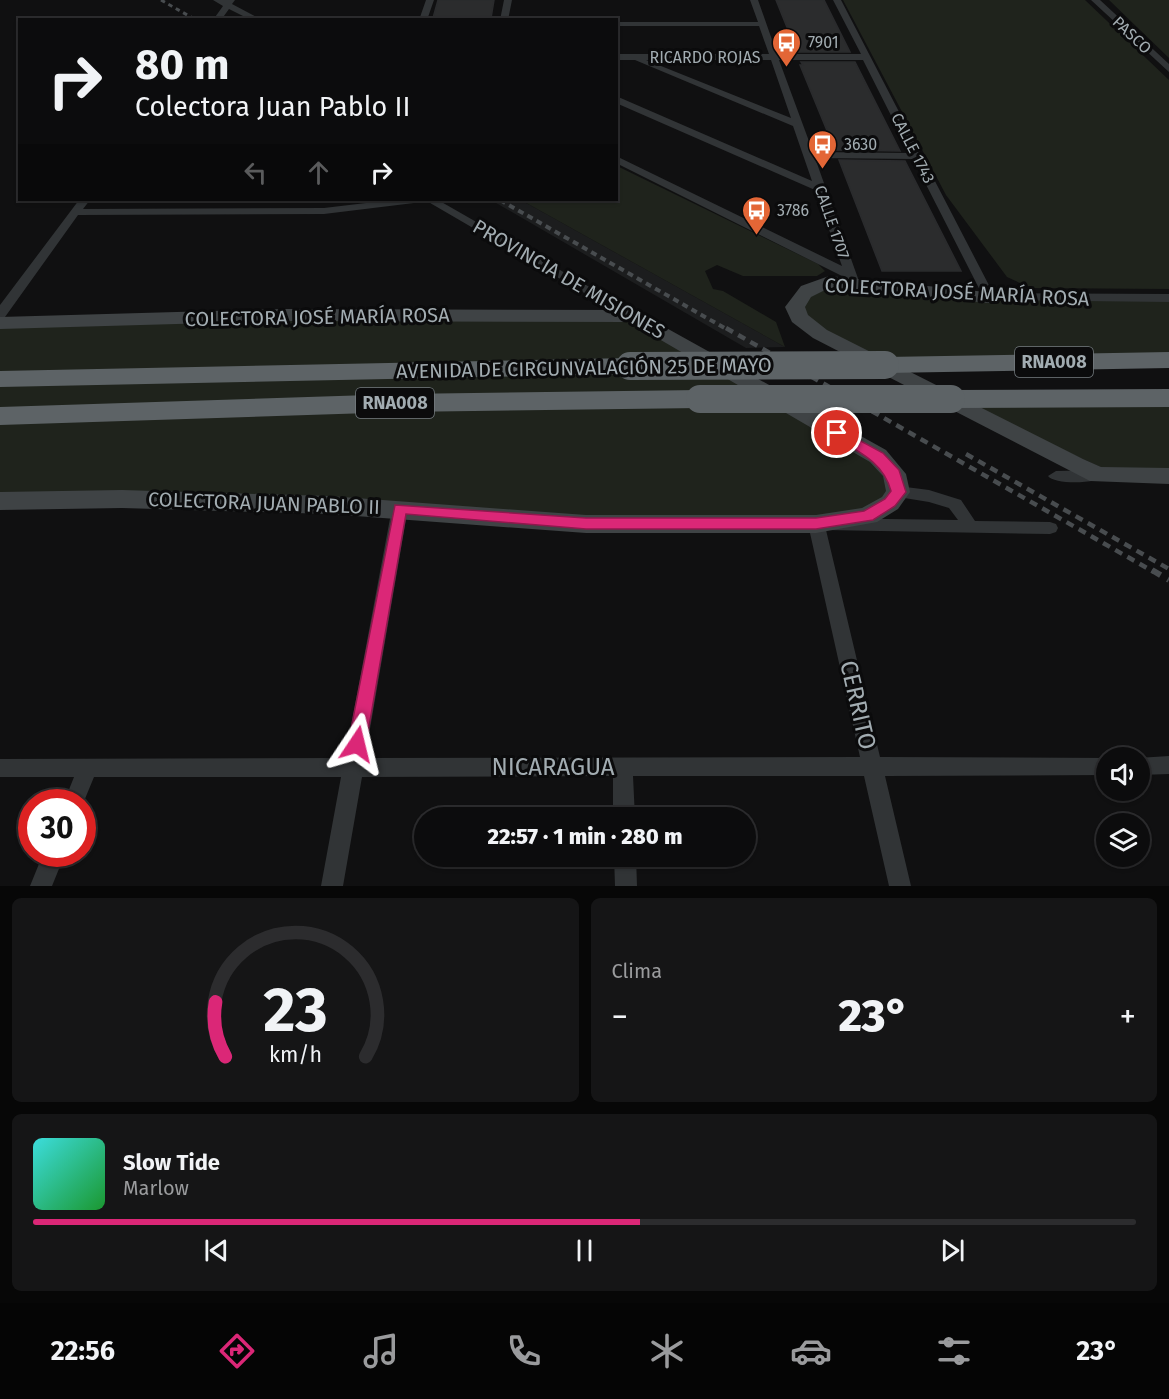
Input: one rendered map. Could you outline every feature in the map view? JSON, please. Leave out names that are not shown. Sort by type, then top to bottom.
[{"type":"highway","name":"AVENIDA DE CIRCUNVALACIÓN 25 DE MAYO","points":[[0,379],[630,366],[1169,360]]},
{"type":"highway","name":"AVENIDA DE CIRCUNVALACIÓN 25 DE MAYO","points":[[0,416],[400,403],[700,399],[1169,398]]},
{"type":"main road","name":"COLECTORA JOSÉ MARÍA ROSA","points":[[989,297],[852,279],[812,286],[799,296],[795,307],[799,318],[820,334],[1109,476]]},
{"type":"main road","name":"COLECTORA JOSÉ MARÍA ROSA","points":[[0,323],[283,315],[634,316]]},
{"type":"main road","name":"PROVINCIA DE MISIONES","points":[[634,316],[878,456],[894,474],[898,492]]},
{"type":"main road","points":[[1109,476],[1169,476]]},
{"type":"main road","name":"COLECTORA JUAN PABLO II","points":[[0,501],[122,498],[400,508],[586,524],[816,524],[868,516],[890,503],[898,492]]},
{"type":"street","points":[[217,0],[229,2],[255,18]]},
{"type":"street","points":[[424,18],[430,0]]},
{"type":"street","points":[[504,18],[508,0]]},
{"type":"street","name":"CALLE 1707","points":[[754,0],[852,279]]},
{"type":"street","name":"CALLE 1743","points":[[837,0],[989,297]]},
{"type":"street","name":"PASCO","points":[[1095,0],[1169,69]]},
{"type":"street","points":[[218,18],[229,2]]},
{"type":"street","points":[[618,24],[762,24]]},
{"type":"street","name":"RICARDO ROJAS","points":[[618,57],[866,57]]},
{"type":"street","points":[[631,57],[797,124]]},
{"type":"street","points":[[618,100],[820,188]]},
{"type":"street","points":[[808,155],[917,156]]},
{"type":"street","points":[[618,160],[852,279]]},
{"type":"street","points":[[0,314],[83,201]]},
{"type":"street","points":[[75,212],[324,211],[406,201]]},
{"type":"street","name":"PROVINCIA DE MISIONES","points":[[433,201],[634,316]]},
{"type":"street","name":"COLECTORA JOSÉ MARÍA ROSA","points":[[989,297],[1169,298]]},
{"type":"street","points":[[1056,476],[1109,476]]},
{"type":"street","points":[[898,492],[929,496],[955,504],[971,527]]},
{"type":"street","points":[[332,886],[400,508]]},
{"type":"street","name":"COLECTORA JUAN PABLO II","points":[[816,524],[1050,528]]},
{"type":"street","name":"CERRITO","points":[[816,524],[900,886]]},
{"type":"street","points":[[1150,765],[1169,765]]},
{"type":"street","points":[[623,766],[624,807]]},
{"type":"street","name":"NICARAGUA","points":[[0,768],[1096,766]]},
{"type":"street","points":[[79,789],[88,768]]},
{"type":"street","points":[[41,886],[49,867]]},
{"type":"street","points":[[625,867],[626,886]]},
{"type":"shaded area","points":[[843,0],[1085,0],[1169,80],[1169,289],[1031,288],[1007,277],[946,195]]},
{"type":"shaded area","points":[[1109,0],[1169,0],[1169,58]]},
{"type":"shaded area","points":[[618,166],[818,264],[825,271],[817,276],[743,276],[717,265],[705,271],[713,289],[723,291],[776,322],[785,347],[523,201],[618,201]]},
{"type":"shaded area","points":[[493,201],[523,201],[785,347],[746,348]]},
{"type":"shaded area","points":[[811,286],[926,293],[1169,298],[1169,360],[885,365],[799,318]]},
{"type":"shaded area","points":[[634,316],[894,474],[890,503],[816,524],[0,501],[0,323]]},
{"type":"shaded area","points":[[1169,398],[1169,476],[1120,476],[951,399]]},
{"type":"building","points":[[438,0],[494,0],[491,18],[433,18]]},
{"type":"building","points":[[776,0],[824,0],[850,52],[797,52]]},
{"type":"building","points":[[801,62],[855,62],[900,151],[835,150],[800,65],[803,65]]},
{"type":"building","points":[[839,160],[905,161],[961,271],[882,271]]},
{"type":"railway","points":[[161,0],[192,18]]},
{"type":"railway","points":[[502,201],[728,330]]},
{"type":"railway","points":[[726,328],[1154,572]]},
{"type":"railway","points":[[966,454],[1169,569]]},
{"type":"railway","points":[[1152,570],[1169,580]]},
{"type":"place","name":"7901","points":[[787,68]]},
{"type":"place","name":"3630","points":[[823,170]]},
{"type":"place","name":"3786","points":[[756,236]]},
{"type":"route","points":[[357,744],[400,508],[586,524],[744,522],[816,524],[868,516],[890,503],[898,492],[894,474],[878,456],[837,433]]}]
